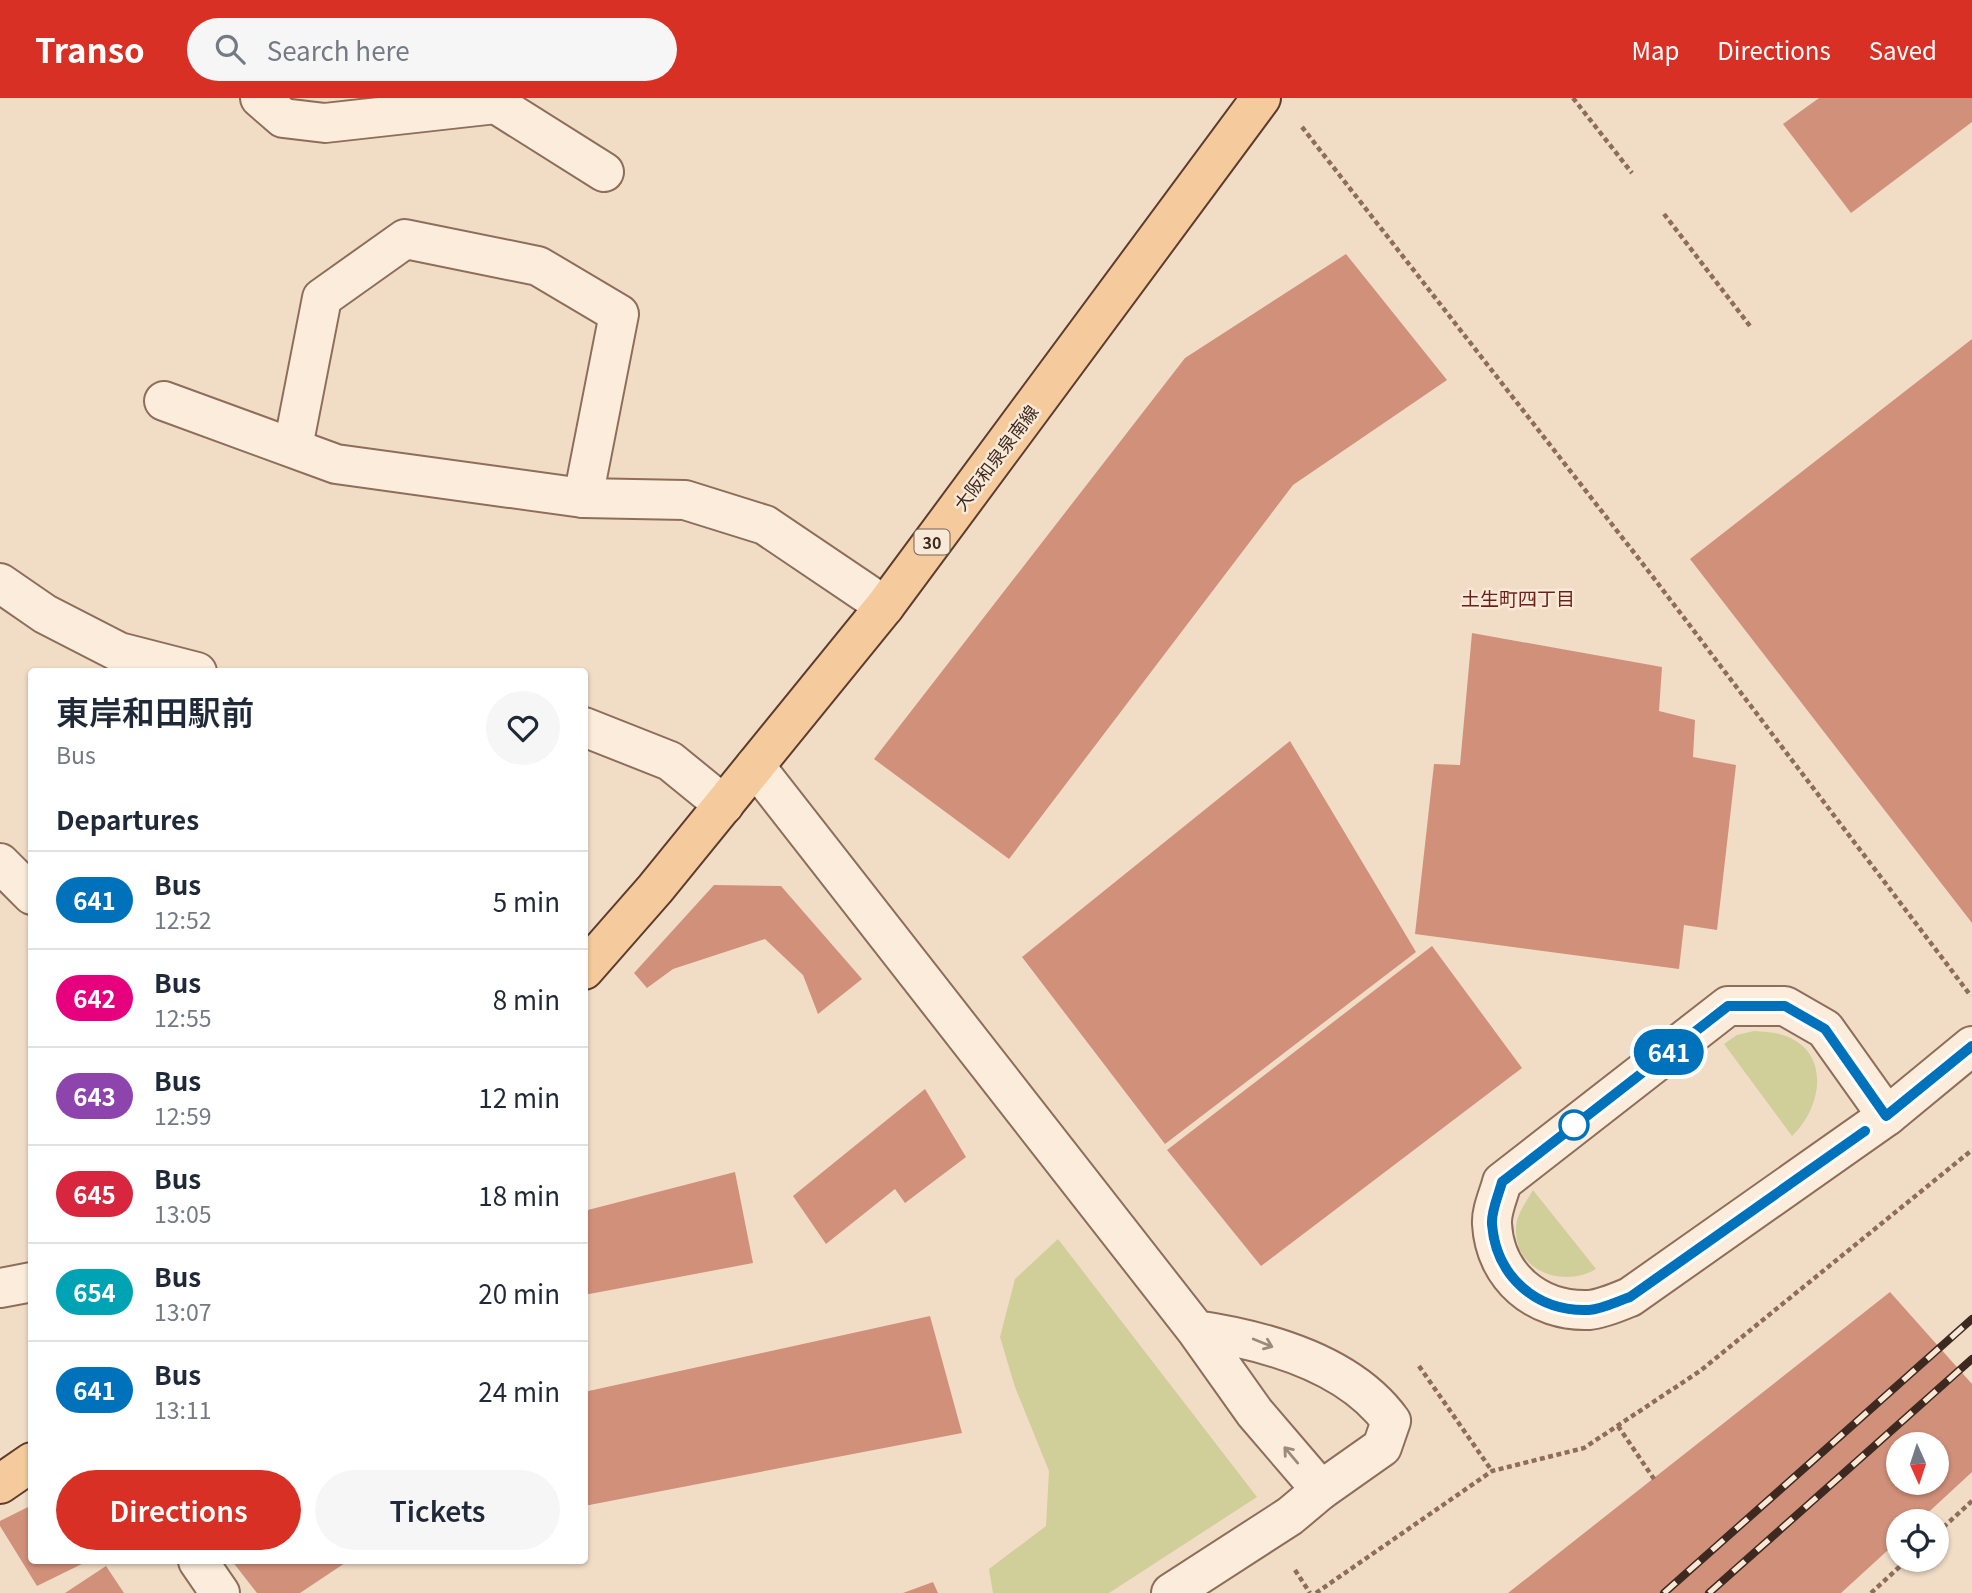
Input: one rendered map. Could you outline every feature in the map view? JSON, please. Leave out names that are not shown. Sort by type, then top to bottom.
[{"type":"main road","name":"大阪和泉泉南線","points":[[588,965],[885,606],[1261,98]]},
{"type":"main road","points":[[0,1483],[28,1465]]},
{"type":"street","points":[[260,98],[283,118],[325,123],[496,104],[604,172]]},
{"type":"street","points":[[293,447],[322,298],[405,239],[538,266],[619,314],[583,498]]},
{"type":"street","points":[[164,401],[336,464],[583,498],[685,500],[765,525],[885,606]]},
{"type":"street","points":[[0,583],[45,614],[120,652],[182,668]]},
{"type":"street","points":[[588,729],[670,761],[724,804]]},
{"type":"street","points":[[755,766],[1196,1331],[1255,1413],[1321,1490]]},
{"type":"street","points":[[0,863],[28,891]]},
{"type":"street","points":[[1886,1116],[1825,1029],[1785,1006],[1728,1006],[1502,1182],[1492,1222],[1499,1259],[1522,1290],[1557,1308],[1591,1310],[1630,1297],[1886,1116],[1972,1046]]},
{"type":"street","points":[[0,1288],[28,1283]]},
{"type":"street","points":[[1171,1593],[1290,1516],[1321,1490],[1382,1447],[1391,1421],[1376,1401],[1343,1377],[1252,1339],[1196,1331]]},
{"type":"street","points":[[200,1564],[220,1593]]},
{"type":"path","points":[[1573,98],[1632,173]]},
{"type":"path","points":[[1298,122],[1661,588],[1972,997]]},
{"type":"path","points":[[1664,214],[1750,326]]},
{"type":"path","points":[[1316,1593],[1492,1471],[1584,1448],[1700,1371],[1972,1150]]},
{"type":"path","points":[[1419,1366],[1492,1471]]},
{"type":"path","points":[[1618,1426],[1654,1479]]},
{"type":"path","points":[[1949,1522],[1972,1502]]},
{"type":"path","points":[[1871,1593],[1894,1572]]},
{"type":"shaded area","points":[[1754,1031],[1786,1036],[1801,1044],[1816,1068],[1817,1083],[1810,1112],[1792,1136],[1724,1044],[1737,1035]]},
{"type":"shaded area","points":[[1533,1190],[1596,1269],[1570,1277],[1556,1276],[1532,1266],[1524,1256],[1518,1244],[1516,1224]]},
{"type":"shaded area","points":[[1058,1239],[1257,1497],[1109,1593],[993,1593],[989,1569],[1046,1526],[1049,1471],[1015,1387],[1000,1337],[1015,1279]]},
{"type":"building","points":[[1819,98],[1972,98],[1972,122],[1851,213],[1783,124]]},
{"type":"building","points":[[1346,254],[1447,380],[1293,485],[1009,859],[874,759],[1185,358]]},
{"type":"building","points":[[1972,339],[1972,923],[1690,559]]},
{"type":"building","points":[[1472,633],[1662,667],[1659,711],[1695,720],[1693,757],[1736,765],[1717,930],[1684,925],[1679,969],[1415,934],[1434,764],[1460,765]]},
{"type":"building","points":[[1290,741],[1416,952],[1165,1144],[1022,957]]},
{"type":"building","points":[[714,885],[781,886],[862,979],[818,1014],[803,975],[765,939],[673,969],[647,988],[634,973]]},
{"type":"building","points":[[1432,946],[1522,1068],[1261,1266],[1167,1150]]},
{"type":"building","points":[[925,1089],[966,1157],[905,1203],[895,1189],[826,1244],[793,1196]]},
{"type":"building","points":[[735,1172],[753,1263],[588,1294],[588,1210]]},
{"type":"building","points":[[1890,1292],[1972,1384],[1972,1472],[1950,1492],[1950,1432],[1886,1432],[1886,1495],[1947,1495],[1932,1509],[1886,1509],[1886,1552],[1841,1593],[1508,1593]]},
{"type":"building","points":[[930,1316],[962,1433],[588,1505],[588,1391]]},
{"type":"building","points":[[28,1507],[28,1564],[82,1564],[37,1586],[0,1526],[0,1521]]},
{"type":"building","points":[[234,1564],[344,1564],[300,1593],[257,1593]]},
{"type":"building","points":[[106,1566],[124,1593],[65,1593]]},
{"type":"building","points":[[933,1582],[938,1593],[903,1593]]},
{"type":"railway","points":[[1664,1593],[1972,1319]]},
{"type":"railway","points":[[1709,1593],[1972,1359]]},
{"type":"bus line","name":"641","points":[[1865,1131],[1630,1297],[1591,1310],[1557,1308],[1522,1290],[1499,1259],[1492,1222],[1502,1182],[1728,1006],[1785,1006],[1825,1029],[1886,1116],[1972,1046]]},
{"type":"district","name":"土生町四丁目","points":[[1518,597]]}]
